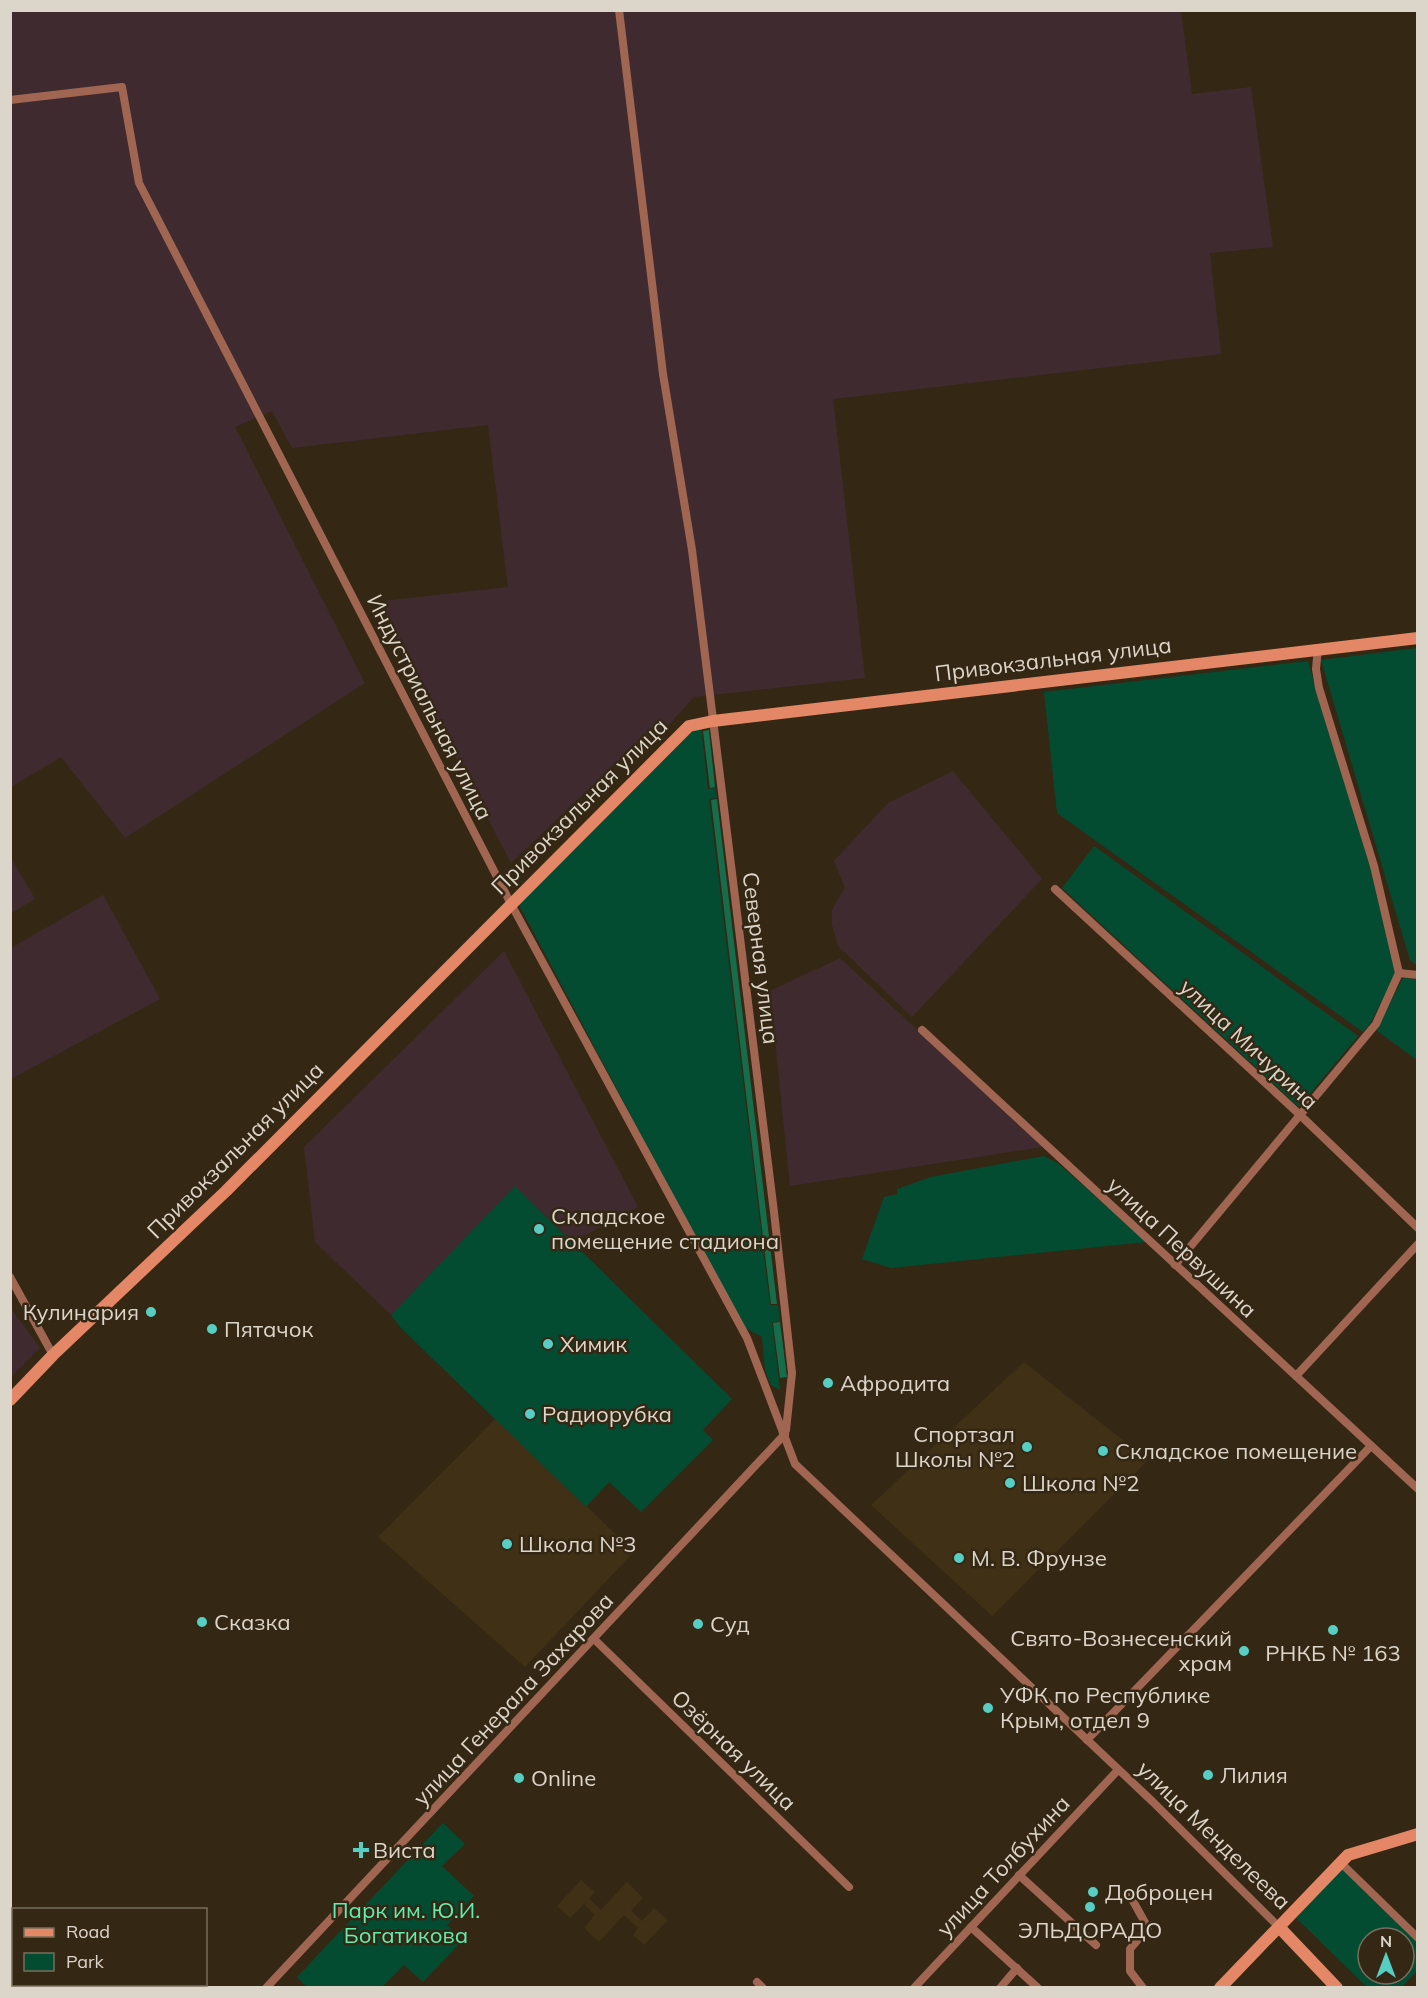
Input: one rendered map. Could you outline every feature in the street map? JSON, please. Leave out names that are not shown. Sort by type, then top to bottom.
[{"type":"main road","name":"Привокзальная улица","points":[[10,1400],[53,1355],[226,1191],[689,726],[713,721],[1418,638]]},
{"type":"main road","points":[[1220,1988],[1348,1855],[1418,1834]]},
{"type":"main road","name":"улица Менделеева","points":[[1279,1927],[1337,1988]]},
{"type":"street","name":"Северная улица","points":[[619,10],[663,374],[683,487],[713,721],[792,1373],[785,1434]]},
{"type":"street","name":"Индустриальная улица","points":[[10,100],[122,87],[139,183],[511,904],[747,1338],[785,1434]]},
{"type":"street","points":[[1175,1265],[1376,1024],[1399,973],[1374,866],[1318,688],[1316,669],[1318,648]]},
{"type":"street","name":"улица Мичурина","points":[[1055,889],[1299,1114],[1418,1228]]},
{"type":"street","points":[[1399,973],[1418,975]]},
{"type":"street","name":"улица Первушина","points":[[922,1030],[1418,1489]]},
{"type":"street","points":[[1296,1376],[1418,1244]]},
{"type":"street","points":[[10,1277],[53,1355]]},
{"type":"street","name":"улица Генерала Захарова","points":[[266,1988],[785,1434]]},
{"type":"street","name":"улица Менделеева","points":[[785,1434],[795,1464],[1087,1740],[1279,1927]]},
{"type":"street","points":[[1087,1740],[1371,1446]]},
{"type":"street","name":"Озёрная улица","points":[[594,1639],[849,1887]]},
{"type":"street","name":"улица Толбухина","points":[[914,1988],[1118,1770]]},
{"type":"street","points":[[1341,1863],[1418,1938]]},
{"type":"street","points":[[1019,1875],[1096,1945]]},
{"type":"street","points":[[1128,1892],[1148,1928],[1130,1949],[1130,1971],[1143,1988]]},
{"type":"street","points":[[971,1927],[1038,1988]]},
{"type":"street","points":[[1000,1988],[1017,1968]]},
{"type":"shaded area","points":[[10,11],[1181,11],[1192,94],[1251,87],[1273,247],[1210,253],[1221,354],[833,399],[865,678],[694,697],[644,752],[637,743],[511,863],[374,602],[508,587],[488,425],[292,448],[272,411],[235,427],[365,683],[125,838],[61,757],[11,787]]},
{"type":"shaded area","points":[[953,771],[1042,879],[912,1017],[838,946],[832,925],[832,910],[845,887],[834,861],[888,803]]},
{"type":"shaded area","points":[[10,856],[35,899],[11,913],[10,913]]},
{"type":"shaded area","points":[[103,895],[160,999],[11,1079],[11,948]]},
{"type":"shaded area","points":[[504,951],[638,1207],[573,1242],[515,1187],[391,1315],[315,1242],[304,1147]]},
{"type":"shaded area","points":[[840,958],[1043,1147],[790,1186],[770,991]]},
{"type":"shaded area","points":[[10,1307],[40,1348],[11,1377],[10,1377]]},
{"type":"shaded area","name":"Школа №2","points":[[1024,1362],[1148,1460],[992,1616],[871,1505]]},
{"type":"shaded area","name":"Школа №3","points":[[496,1418],[634,1552],[525,1667],[378,1537]]},
{"type":"shaded area","points":[[581,1880],[595,1892],[589,1898],[601,1910],[627,1882],[643,1898],[631,1911],[642,1921],[654,1908],[668,1920],[644,1945],[633,1935],[638,1928],[624,1915],[599,1942],[584,1928],[595,1915],[584,1904],[570,1918],[557,1906]]},
{"type":"green space","points":[[1418,648],[1417,966],[1410,960],[1321,660]]},
{"type":"green space","points":[[1308,661],[1371,869],[1396,973],[1371,1022],[1363,1032],[1057,813],[1044,692]]},
{"type":"green space","points":[[701,727],[708,789],[715,788],[717,798],[709,799],[770,1305],[778,1305],[780,1321],[772,1323],[780,1390],[771,1385],[765,1370],[762,1337],[745,1328],[732,1306],[519,905],[689,731]]},
{"type":"green space","points":[[709,730],[715,787],[710,788],[703,731]]},
{"type":"green space","points":[[717,799],[777,1304],[771,1304],[711,800]]},
{"type":"green space","points":[[1094,846],[1358,1036],[1299,1107],[1062,888]]},
{"type":"green space","points":[[1403,978],[1417,979],[1417,1060],[1376,1030]]},
{"type":"green space","points":[[1044,1156],[1059,1164],[1147,1242],[891,1268],[862,1259],[884,1197],[897,1194],[897,1189],[931,1177]]},
{"type":"green space","name":"Химик","points":[[515,1186],[732,1399],[703,1430],[713,1440],[641,1512],[609,1482],[586,1507],[401,1328],[391,1315]]},
{"type":"green space","points":[[780,1322],[787,1377],[780,1378],[773,1323]]},
{"type":"green space","name":"Парк им. Ю.И. Богатикова","points":[[443,1823],[465,1844],[442,1866],[474,1896],[447,1925],[463,1940],[423,1982],[404,1965],[382,1987],[307,1987],[297,1977]]},
{"type":"green space","points":[[1341,1863],[1405,1926],[1356,1926],[1356,1976],[1292,1914]]},
{"type":"green space","points":[[1416,1937],[1417,1938],[1416,1972]]},
{"type":"green space","points":[[1366,1986],[1403,1986],[1402,1987]]},
{"type":"place","name":"Складское помещение стадиона","points":[[539,1229]]},
{"type":"place","name":"Кулинария","points":[[151,1312]]},
{"type":"place","name":"Пятачок","points":[[212,1329]]},
{"type":"place","name":"Химик","points":[[548,1344]]},
{"type":"place","name":"Афродита","points":[[828,1383]]},
{"type":"place","name":"Радиорубка","points":[[530,1414]]},
{"type":"place","name":"Спортзал Школы №2","points":[[1027,1447]]},
{"type":"place","name":"Складское помещение","points":[[1103,1451]]},
{"type":"place","name":"Школа №2","points":[[1010,1483]]},
{"type":"place","name":"Школа №3","points":[[507,1544]]},
{"type":"place","name":"М. В. Фрунзе","points":[[959,1558]]},
{"type":"place","name":"Сказка","points":[[202,1622]]},
{"type":"place","name":"Суд","points":[[698,1624]]},
{"type":"place","name":"РНКБ № 163","points":[[1333,1630]]},
{"type":"place","name":"Свято-Вознесенский храм","points":[[1244,1651]]},
{"type":"place","name":"УФК по Республике Крым, отдел 9","points":[[988,1708]]},
{"type":"place","name":"Лилия","points":[[1208,1775]]},
{"type":"place","name":"Online","points":[[519,1778]]},
{"type":"place","name":"Виста","points":[[361,1850]]},
{"type":"place","name":"Доброцен","points":[[1093,1892]]},
{"type":"place","name":"ЭЛЬДОРАДО","points":[[1090,1907]]}]
